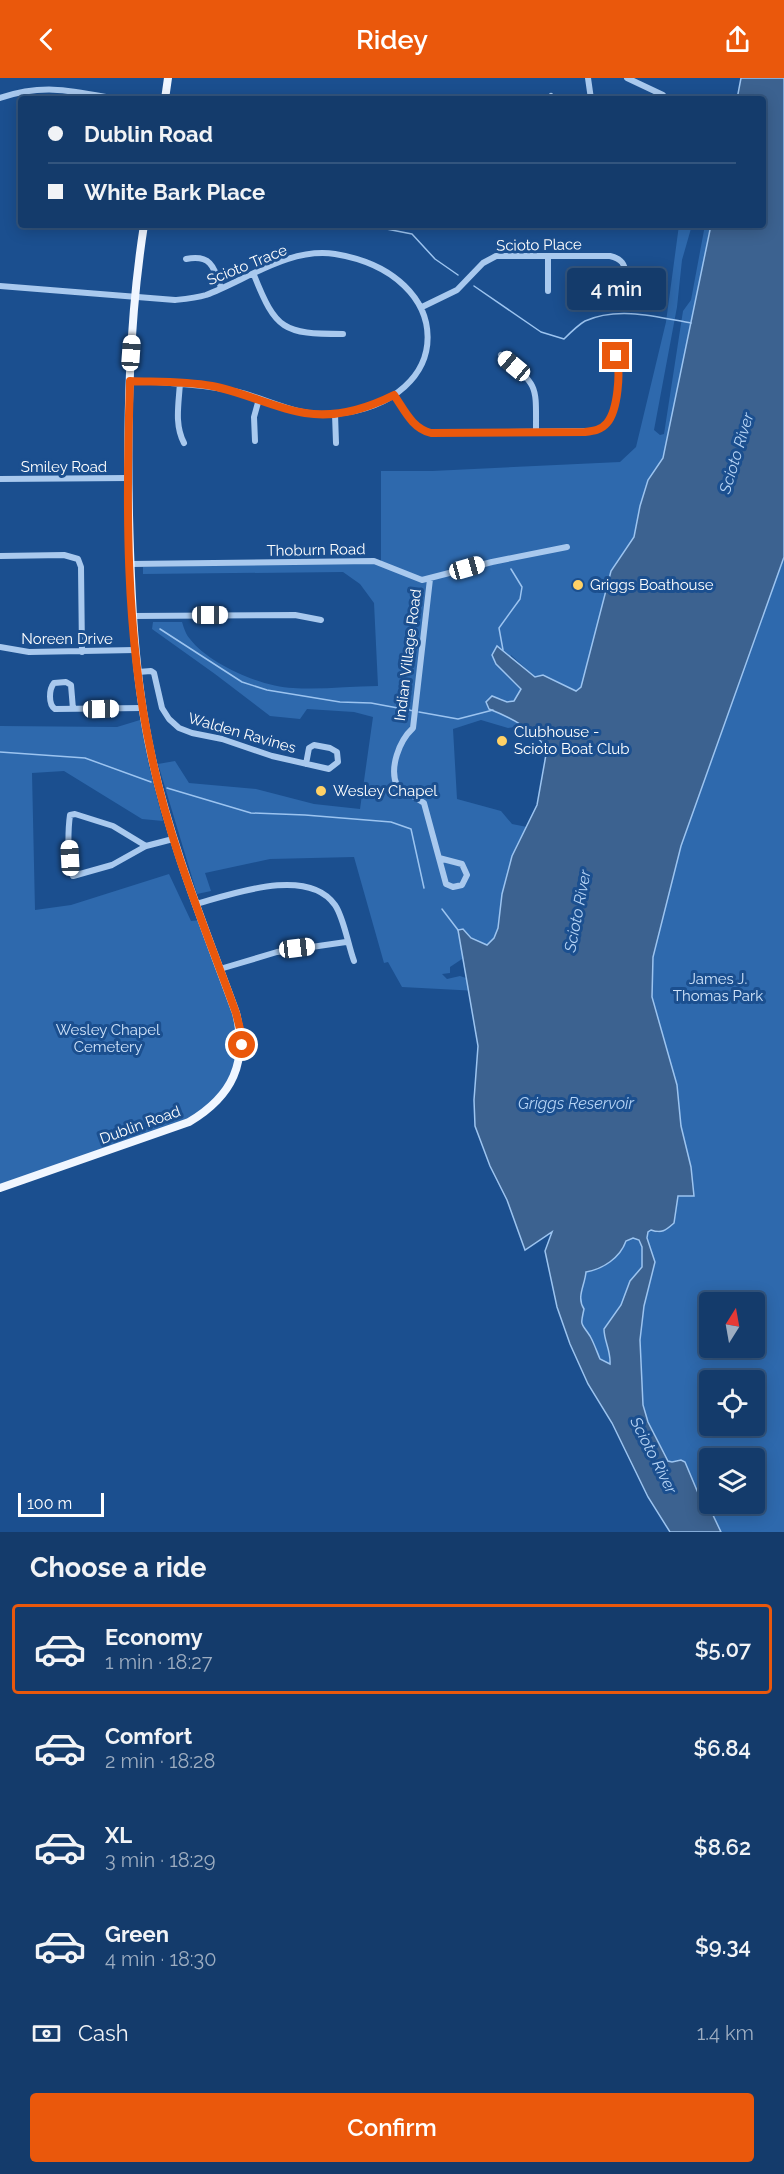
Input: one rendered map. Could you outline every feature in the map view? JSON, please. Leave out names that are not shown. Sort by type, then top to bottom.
[{"type":"main road","points":[[165,96],[168,78]]},
{"type":"main road","name":"Dublin Road","points":[[0,1188],[178,1127],[199,1116],[216,1103],[231,1082],[238,1066],[242,1045],[236,1013],[172,839],[150,753],[135,650],[128,478],[130,381],[144,228]]},
{"type":"street","points":[[588,78],[591,96]]},
{"type":"street","points":[[627,78],[664,96]]},
{"type":"street","points":[[0,98],[31,89],[45,88],[97,96]]},
{"type":"street","name":"Scioto Trace","points":[[0,286],[175,300],[192,298],[221,288],[278,263],[304,255],[332,253],[367,262],[382,269],[399,280],[422,307]]},
{"type":"street","name":"Scioto Place","points":[[422,307],[457,290],[489,258],[513,255],[615,257],[625,265],[626,275]]},
{"type":"street","points":[[548,256],[548,291]]},
{"type":"street","points":[[186,259],[197,257],[206,259],[212,265],[221,288]]},
{"type":"street","points":[[254,275],[270,312],[286,327],[314,334],[343,334]]},
{"type":"street","points":[[130,381],[180,382],[211,386],[303,413],[335,414],[365,408],[394,395],[409,383],[419,369],[426,352],[428,334],[422,307]]},
{"type":"street","points":[[501,355],[535,388],[536,432]]},
{"type":"street","points":[[394,395],[413,424],[431,433],[595,431],[607,423],[613,410],[619,379],[616,356]]},
{"type":"street","points":[[180,382],[178,422],[179,433],[184,442]]},
{"type":"street","points":[[255,441],[254,417],[259,399]]},
{"type":"street","points":[[335,414],[336,443]]},
{"type":"street","name":"Smiley Road","points":[[0,479],[128,478]]},
{"type":"street","name":"Thoburn Road","points":[[130,564],[374,561],[416,579],[430,579],[492,562],[567,547]]},
{"type":"street","points":[[0,556],[64,555],[78,559],[81,567],[82,652]]},
{"type":"street","name":"Indian Village Road","points":[[430,579],[413,728],[404,738],[397,754],[394,779],[402,790],[414,795],[424,803],[446,884],[453,887],[462,885],[467,875],[462,864],[439,858]]},
{"type":"street","points":[[132,616],[295,615],[321,620]]},
{"type":"street","name":"Noreen Drive","points":[[0,647],[29,652],[135,650]]},
{"type":"street","name":"Walden Ravines","points":[[138,672],[151,671],[154,673],[162,708],[179,728],[222,739],[272,756],[306,764],[329,769],[338,762],[337,752],[314,745],[309,748],[306,764]]},
{"type":"street","points":[[72,709],[71,685],[66,682],[54,683],[51,687],[52,708],[72,709],[142,708]]},
{"type":"street","points":[[146,846],[113,826],[75,814],[70,815],[69,845],[72,876],[112,865],[146,846],[172,839]]},
{"type":"street","points":[[196,904],[266,885],[316,888],[329,898],[337,909],[354,962]]},
{"type":"street","points":[[220,969],[277,952],[346,942]]},
{"type":"green space","points":[[679,228],[691,228],[682,260],[677,307],[654,430],[660,435],[664,434],[683,311],[691,300],[704,228],[710,228],[663,458],[648,480],[634,537],[611,571],[581,687],[576,691],[543,675],[535,677],[511,655],[507,675],[521,688],[514,701],[507,702],[500,698],[489,709],[507,716],[522,726],[508,728],[481,720],[453,729],[457,799],[501,811],[512,824],[527,827],[512,856],[494,938],[487,945],[471,938],[463,929],[462,959],[450,967],[450,973],[442,974],[447,979],[460,976],[472,980],[478,991],[402,987],[388,962],[384,963],[354,857],[270,859],[205,873],[211,891],[197,894],[158,764],[175,761],[189,783],[256,789],[314,804],[360,809],[373,717],[354,712],[307,709],[300,719],[270,716],[152,629],[153,622],[182,622],[189,637],[210,657],[252,679],[280,687],[378,686],[374,603],[360,584],[343,572],[143,574],[143,567],[381,562],[381,471],[432,471],[620,462],[636,447],[666,322]]},
{"type":"green space","name":"James J. Thomas Park","points":[[784,557],[784,1532],[721,1532],[712,1514],[765,1514],[765,1448],[699,1448],[699,1495],[685,1462],[669,1461],[648,1422],[643,1405],[640,1340],[648,1232],[651,1230],[658,1233],[674,1223],[677,1195],[694,1195],[691,1167],[681,1126],[677,1085],[652,997],[653,957],[681,846]]},
{"type":"green space","name":"Wesley Chapel Cemetery","points":[[140,720],[163,821],[142,819],[64,771],[32,773],[35,910],[71,905],[169,874],[191,921],[202,920],[241,1033],[231,1082],[199,1116],[0,1188],[0,726],[117,727]]},
{"type":"green space","points":[[633,1238],[639,1240],[642,1247],[642,1267],[630,1281],[621,1305],[604,1329],[611,1364],[600,1359],[589,1334],[583,1329],[582,1291],[586,1272],[600,1267]]},
{"type":"water","name":"Griggs Reservoir","points":[[741,78],[784,78],[784,557],[681,846],[653,957],[652,997],[677,1085],[681,1126],[691,1167],[694,1196],[678,1196],[674,1223],[664,1231],[651,1230],[648,1232],[647,1238],[655,1262],[644,1306],[640,1340],[643,1405],[648,1422],[668,1461],[685,1462],[699,1495],[699,1514],[712,1514],[721,1532],[670,1532],[648,1497],[612,1423],[588,1384],[570,1344],[557,1307],[545,1251],[552,1232],[525,1250],[507,1200],[490,1166],[475,1126],[474,1100],[478,1046],[458,930],[463,929],[471,938],[487,945],[494,938],[512,856],[537,805],[547,749],[521,725],[489,709],[486,702],[492,696],[507,702],[514,701],[521,689],[496,664],[492,655],[497,646],[535,677],[543,675],[576,691],[581,687],[611,571],[634,537],[648,480],[663,458],[710,228],[766,228],[766,96],[738,96]],"holes":[[[633,1238],[639,1240],[642,1247],[642,1267],[630,1281],[621,1305],[604,1329],[610,1364],[600,1359],[582,1324],[584,1309],[581,1295],[586,1272],[610,1262],[620,1253],[626,1241]]]},
{"type":"waterway","name":"Scioto Trace","points":[[381,228],[412,234],[435,259],[458,275]]},
{"type":"waterway","name":"Scioto Trace","points":[[474,286],[541,332],[564,339],[585,321],[611,314],[638,314],[691,323]]},
{"type":"waterway","points":[[503,650],[499,628],[520,599],[522,587],[511,569]]},
{"type":"waterway","points":[[160,629],[242,682],[267,690],[340,702],[371,703],[414,711]]},
{"type":"waterway","points":[[419,712],[458,719],[493,710]]},
{"type":"waterway","points":[[0,752],[85,758],[151,782]]},
{"type":"waterway","points":[[167,788],[251,813],[391,822],[411,829],[424,888]]},
{"type":"waterway","points":[[442,909],[458,930]]},
{"type":"place","name":"Griggs Boathouse","points":[[578,585]]},
{"type":"place","name":"Clubhouse - Scioto Boat Club","points":[[502,741]]},
{"type":"place","name":"Wesley Chapel","points":[[321,791]]},
{"type":"route","points":[[242,1045],[236,1013],[172,839],[150,753],[142,708],[132,616],[130,564],[128,478],[130,381],[180,382],[211,386],[242,393],[288,409],[319,415],[350,412],[394,395],[413,424],[431,433],[585,432],[599,429],[610,418],[619,379],[616,356]]},
{"type":"water label","name":"Scioto River","points":[[736,453]]},
{"type":"water label","name":"Scioto River","points":[[577,911]]},
{"type":"water label","name":"Scioto River","points":[[654,1455]]}]
